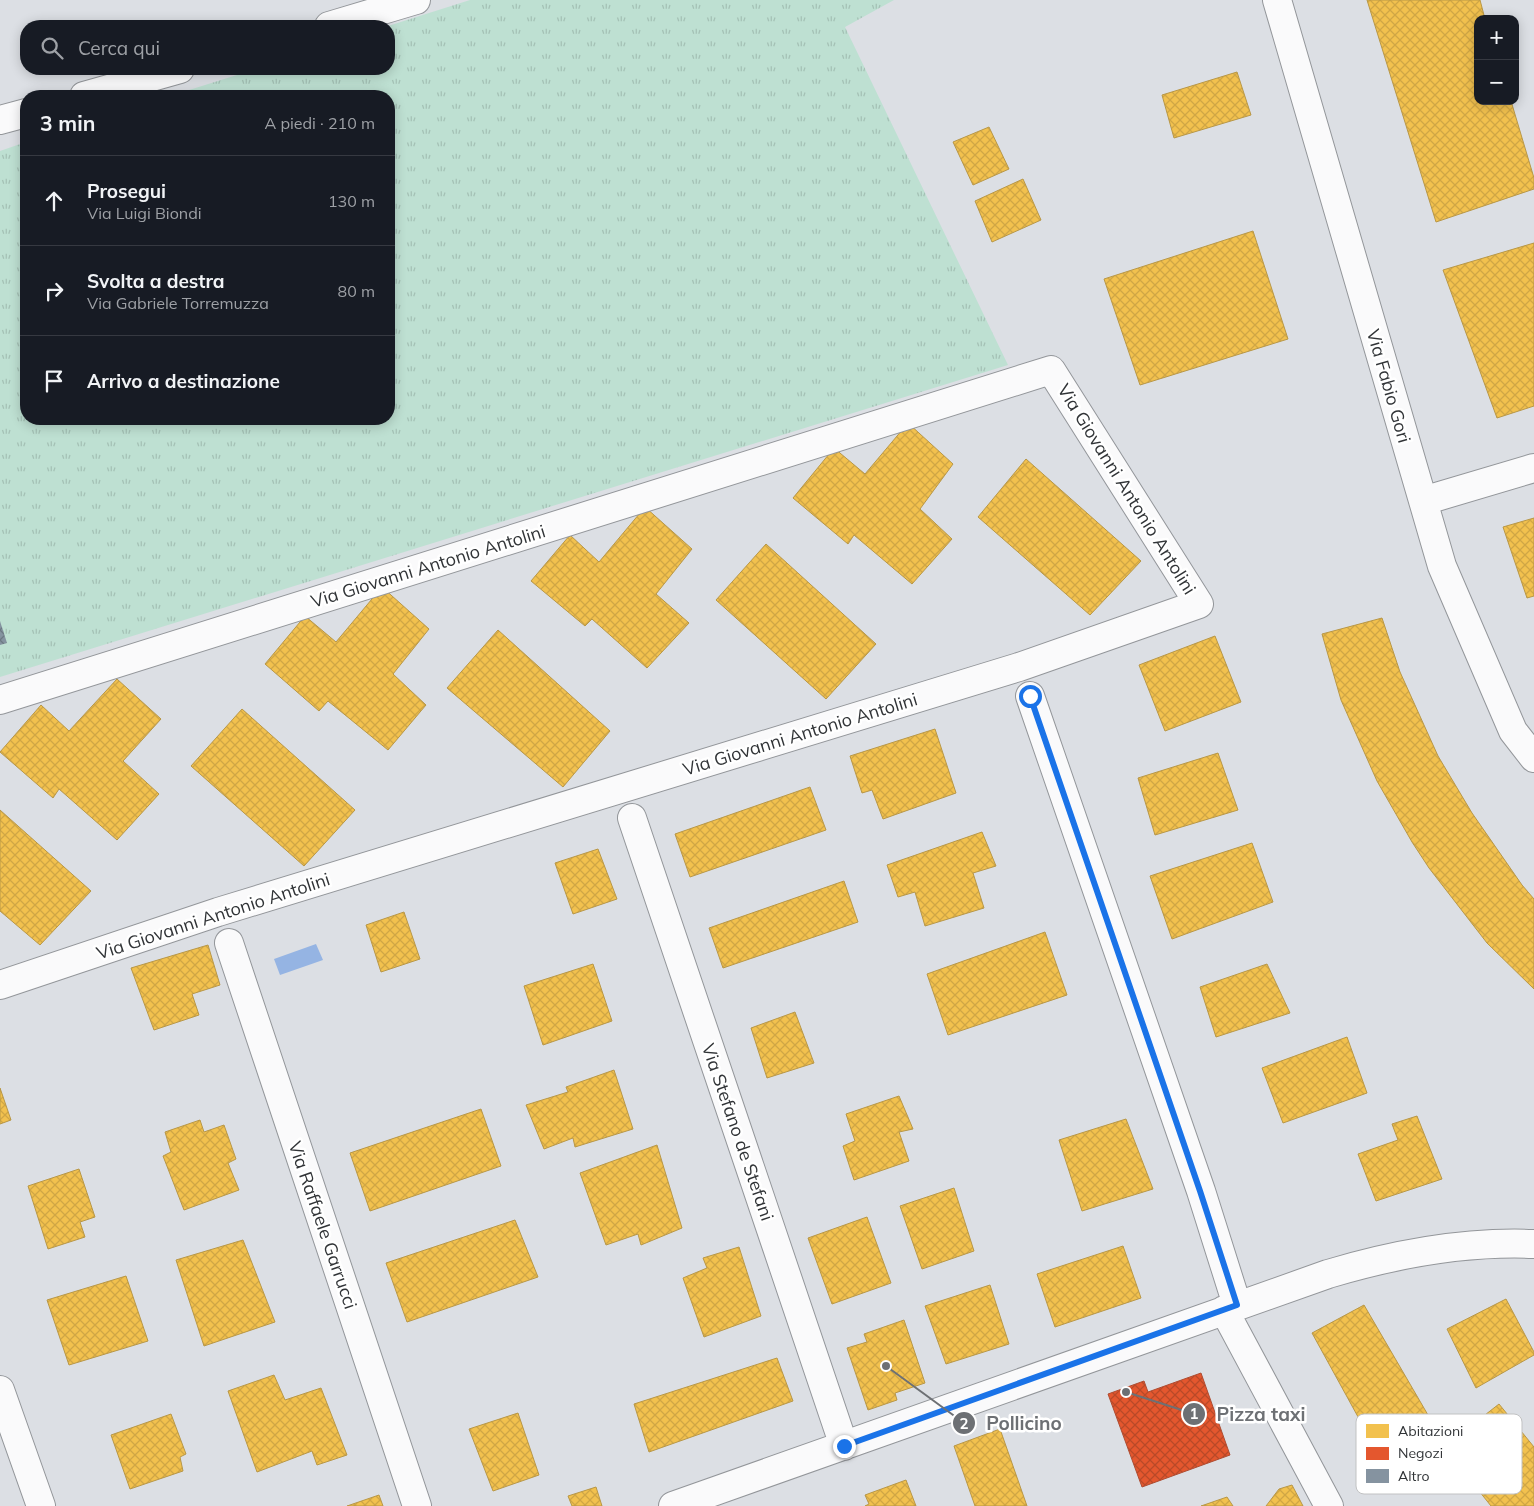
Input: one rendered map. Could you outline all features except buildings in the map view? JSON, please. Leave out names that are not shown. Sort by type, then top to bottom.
[{"type":"street","points":[[349,20],[416,0]]},
{"type":"street","name":"Via Fabio Gori","points":[[1277,0],[1442,566],[1513,731],[1534,758]]},
{"type":"street","points":[[105,90],[159,75]]},
{"type":"street","points":[[0,120],[20,115]]},
{"type":"street","name":"Via Giovanni Antonio Antolini","points":[[0,700],[1051,370],[1199,604],[1019,666],[218,912],[0,985]]},
{"type":"street","points":[[1423,501],[1534,468]]},
{"type":"street","points":[[1030,696],[1194,1172],[1231,1307],[1329,1506]]},
{"type":"street","name":"Via Stefano de Stefani","points":[[632,818],[844,1446]]},
{"type":"street","name":"Via Raffaele Garrucci","points":[[229,943],[417,1506]]},
{"type":"street","points":[[673,1506],[1328,1274],[1394,1257],[1455,1247],[1534,1244]]},
{"type":"street","points":[[0,1390],[41,1506]]},
{"type":"green space","points":[[470,0],[894,0],[845,27],[1008,365],[0,677],[0,151],[20,144],[20,425],[395,425],[395,90],[189,90],[237,75],[395,75],[395,24]]},
{"type":"water","points":[[316,944],[323,960],[280,975],[274,959]]},
{"type":"place","name":"Pollicino","points":[[886,1366]]},
{"type":"place","name":"Pizza taxi","points":[[1126,1392]]},
{"type":"route","points":[[844,1446],[1237,1305],[1200,1191],[1030,696]]}]
